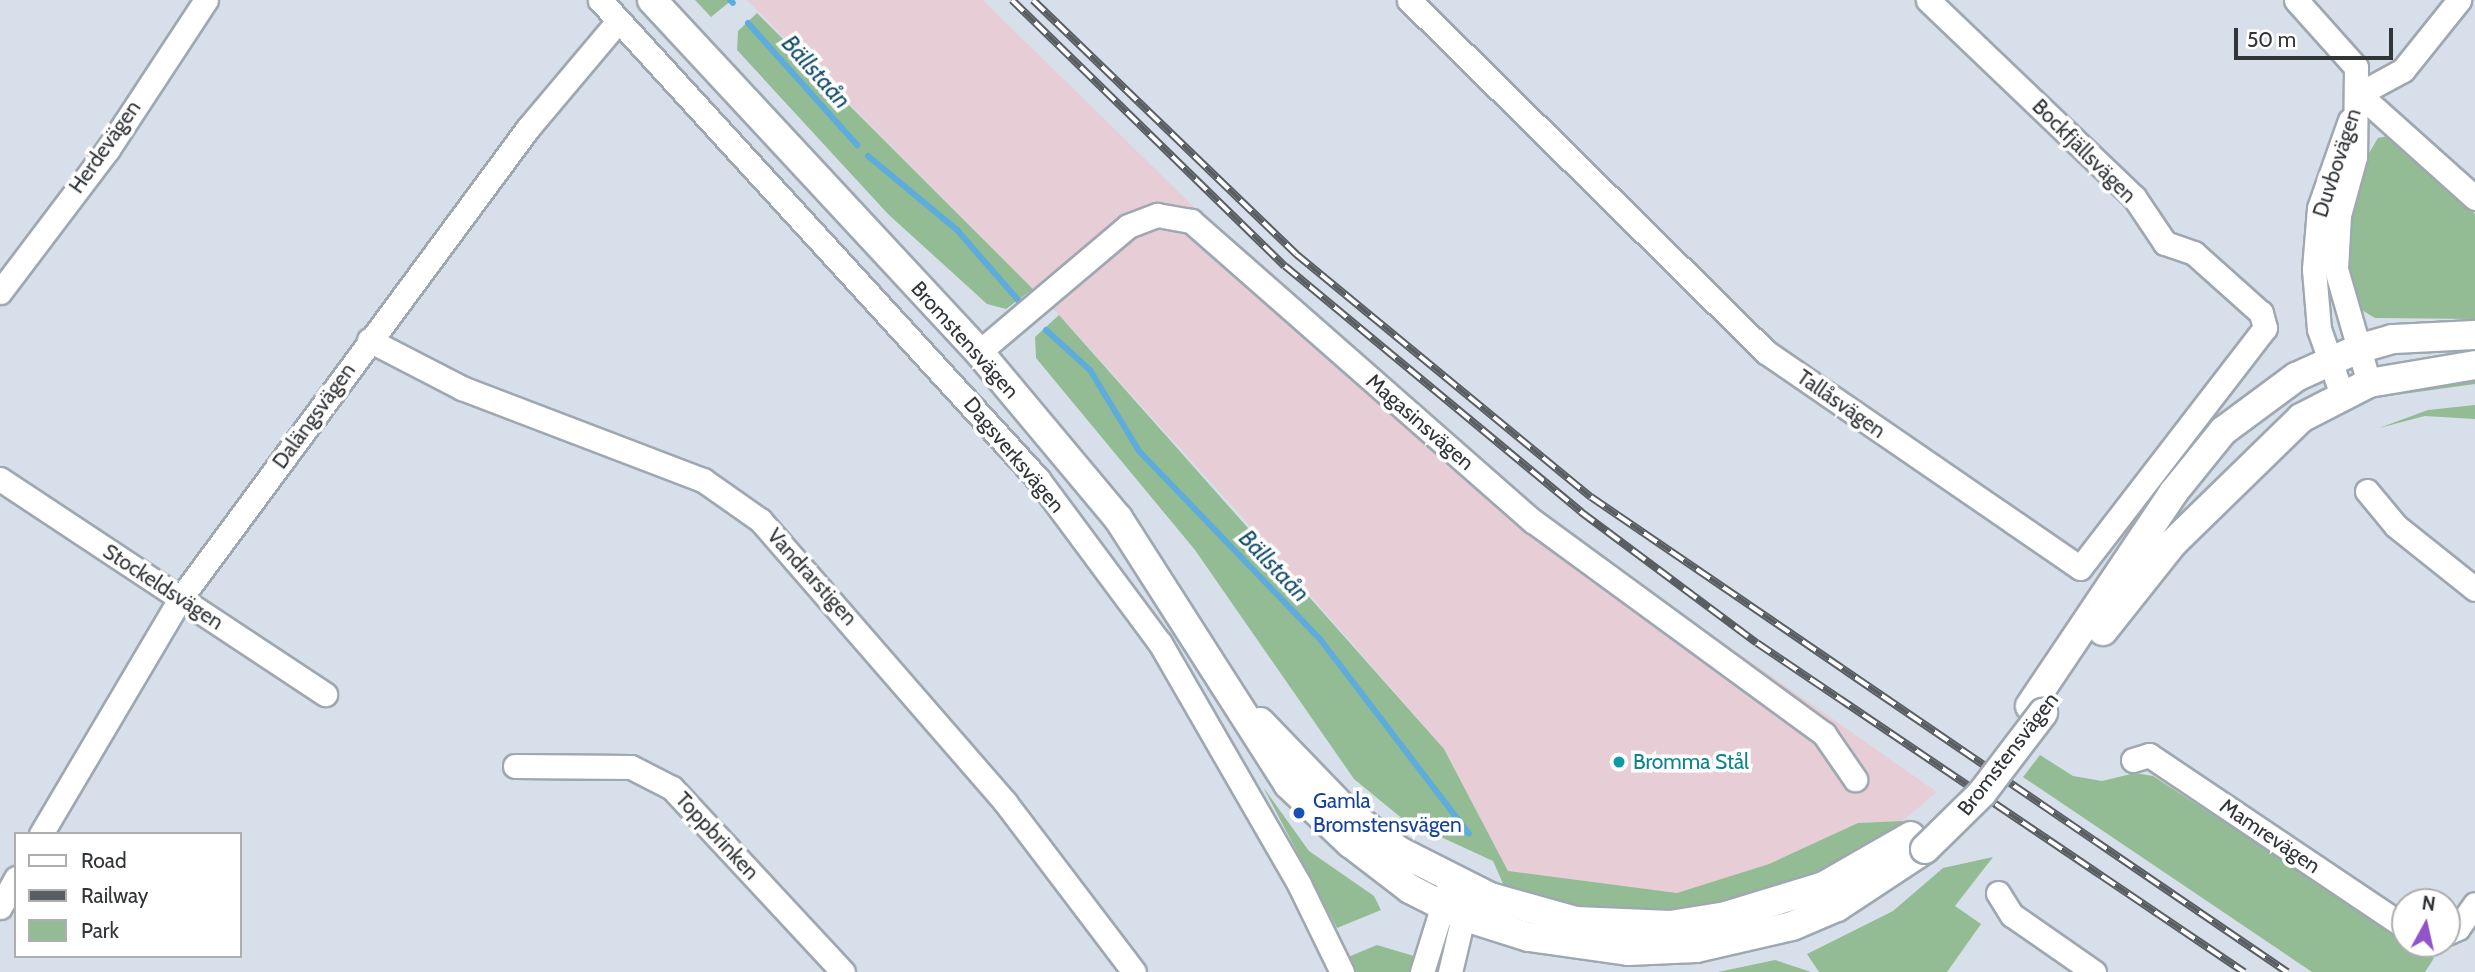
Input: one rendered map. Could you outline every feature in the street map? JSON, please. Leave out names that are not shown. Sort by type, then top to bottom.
[{"type":"street","name":"Herdevägen","points":[[0,292],[107,149],[206,0]]},
{"type":"street","name":"Dagsverksvägen","points":[[600,0],[1038,479],[1160,643],[1342,972]]},
{"type":"street","name":"Bromstensvägen","points":[[652,0],[979,352],[1118,518],[1245,708],[1269,760],[1320,817],[1400,882],[1453,911],[1572,946],[1696,948],[1792,926],[1837,907],[1918,842],[2249,462],[2301,418],[2369,383],[2475,365]]},
{"type":"street","name":"Tallåsvägen","points":[[1409,0],[1766,352],[2080,568],[2265,328]]},
{"type":"street","name":"Bockfjällsvägen","points":[[1928,0],[2134,197],[2165,243],[2194,253],[2261,313],[2265,328]]},
{"type":"street","name":"Duvbovägen","points":[[2296,0],[2356,67],[2360,94],[2336,269],[2369,383]]},
{"type":"street","points":[[2459,0],[2403,69],[2360,94],[2379,108],[2475,198]]},
{"type":"street","name":"Dalängsvägen","points":[[42,832],[180,599],[369,340],[618,20]]},
{"type":"street","name":"Duvbovägen","points":[[2342,395],[2326,361],[2314,269],[2319,208],[2360,94]]},
{"type":"street","name":"Magasinsvägen","points":[[979,352],[1128,226],[1157,215],[1191,221],[1533,521],[1824,734],[1854,779]]},
{"type":"street","name":"Bromstensvägen","points":[[2036,709],[2198,458],[2254,405],[2326,361],[2358,349],[2393,339],[2475,335]]},
{"type":"street","name":"Vandrarstigen","points":[[369,340],[462,388],[703,480],[760,520],[1005,802],[1134,972]]},
{"type":"street","name":"Stockeldsvägen","points":[[0,479],[325,694]]},
{"type":"street","points":[[2367,491],[2396,526],[2475,589]]},
{"type":"street","name":"Bromstensvägen","points":[[1245,708],[1347,812],[1460,884],[1576,921],[1670,925],[1726,916],[1824,886],[1918,842]]},
{"type":"street","name":"Mamrevägen","points":[[2133,760],[2149,755],[2391,918]]},
{"type":"street","name":"Toppbrinken","points":[[515,766],[631,767],[672,788],[843,972]]},
{"type":"street","points":[[0,906],[14,882]]},
{"type":"street","points":[[1450,972],[1453,911],[1460,884]]},
{"type":"street","points":[[1998,893],[2012,915],[2094,972]]},
{"type":"street","points":[[2461,924],[2475,904]]},
{"type":"street","points":[[1422,972],[1453,911]]},
{"type":"shaded area","points":[[747,0],[983,0],[1196,209],[1551,522],[1937,792],[1903,821],[1858,823],[1769,864],[1677,893],[1508,871],[1444,749],[1234,508],[1059,315]]},
{"type":"green space","points":[[695,0],[732,0],[711,17]]},
{"type":"green space","points":[[757,13],[1033,289],[1006,309],[987,304],[888,214],[737,50],[738,31]]},
{"type":"green space","points":[[2394,135],[2475,214],[2475,319],[2375,318],[2355,306],[2344,262],[2356,175],[2378,138]]},
{"type":"green space","points":[[1059,315],[1444,749],[1508,871],[1677,893],[1769,864],[1858,823],[1903,821],[1888,840],[1812,881],[1690,910],[1564,905],[1505,888],[1493,861],[1404,820],[1354,779],[1195,550],[1036,358],[1035,337]]},
{"type":"green space","points":[[2475,378],[2475,384],[2360,400],[2394,388]]},
{"type":"green space","points":[[2475,405],[2475,419],[2425,416],[2379,428],[2428,410]]},
{"type":"green space","points":[[2040,755],[2073,776],[2102,781],[2135,773],[2153,776],[2391,930],[2391,958],[2434,958],[2425,972],[2312,972],[2023,777]]},
{"type":"green space","points":[[1263,787],[1309,851],[1374,896],[1381,910],[1337,928]]},
{"type":"green space","points":[[1993,857],[1955,906],[1981,924],[1947,972],[1819,972],[1807,954],[1893,911],[1943,868]]},
{"type":"green space","points":[[1377,945],[1414,956],[1414,972],[1354,972],[1348,957]]},
{"type":"green space","points":[[1775,960],[1811,972],[1718,972]]},
{"type":"waterway","name":"Bällstaån","points":[[730,0],[733,3]]},
{"type":"waterway","name":"Bällstaån","points":[[748,23],[857,145]]},
{"type":"waterway","name":"Bällstaån","points":[[868,156],[957,230],[1019,301]]},
{"type":"waterway","name":"Bällstaån","points":[[1046,330],[1090,370],[1139,451],[1320,639],[1469,834]]},
{"type":"railway","points":[[1012,0],[1285,266],[1581,512],[1757,643],[2244,972]]},
{"type":"railway","points":[[1033,0],[1296,254],[1591,497],[2287,972]]},
{"type":"place","name":"Bromma Stål","points":[[1619,762]]},
{"type":"place","name":"Gamla Bromstensvägen","points":[[1299,813]]}]
